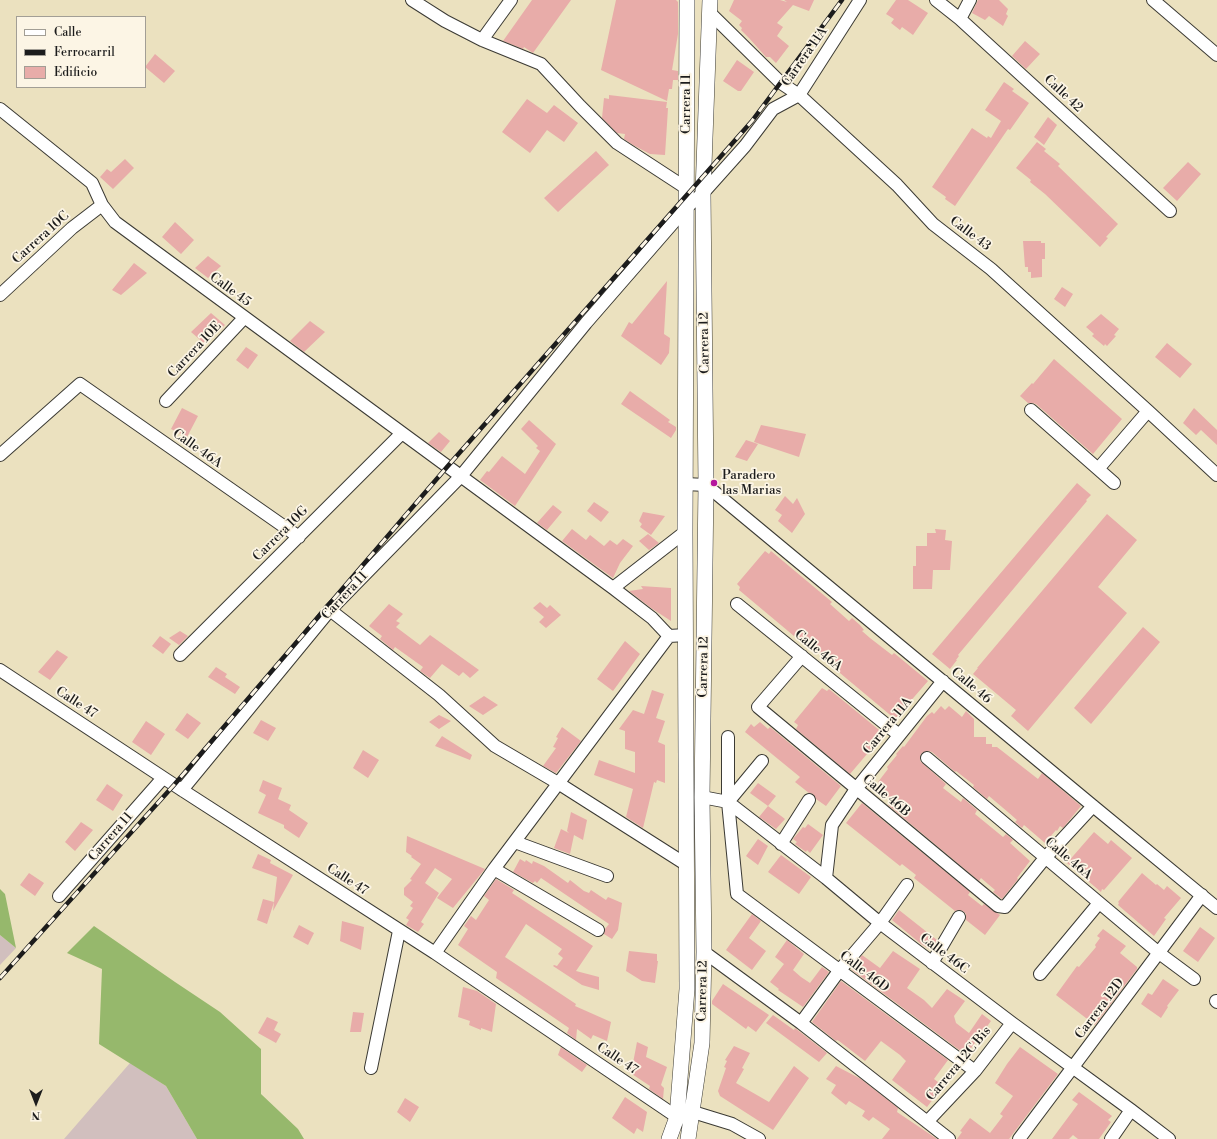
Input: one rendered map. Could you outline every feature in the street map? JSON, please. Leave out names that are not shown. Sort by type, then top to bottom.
[{"type":"main road","name":"Carrera 11","points":[[686,208],[687,0]]},
{"type":"main road","name":"Carrera 11","points":[[703,193],[710,6]]},
{"type":"main road","name":"Carrera 12","points":[[688,1139],[702,1043],[704,952],[702,796],[706,485],[703,193]]},
{"type":"main road","name":"Carrera 12","points":[[669,1139],[677,1117],[687,989],[685,532],[686,208]]},
{"type":"street","points":[[412,0],[445,21],[482,40],[541,64],[616,143],[686,188]]},
{"type":"street","points":[[482,40],[511,0]]},
{"type":"street","name":"Carrera 11A","points":[[686,208],[703,193],[745,146],[773,109],[799,95],[860,0]]},
{"type":"street","name":"Calle 42","points":[[936,0],[960,19],[1170,211]]},
{"type":"street","points":[[960,19],[970,0]]},
{"type":"street","points":[[1153,0],[1217,55]]},
{"type":"street","name":"Calle 43","points":[[710,6],[781,83],[799,95],[896,185],[933,224],[992,269],[1217,475]]},
{"type":"street","name":"Calle 45","points":[[0,109],[92,183],[102,205],[115,222],[613,588],[652,618],[669,636]]},
{"type":"street","name":"Carrera 10C","points":[[0,295],[72,228],[102,205]]},
{"type":"street","name":"Carrera 11","points":[[182,790],[330,610],[461,476],[586,323],[686,208]]},
{"type":"street","name":"Carrera 10E","points":[[166,401],[244,318]]},
{"type":"street","name":"Calle 46A","points":[[0,455],[80,384],[299,537]]},
{"type":"street","points":[[1031,410],[1114,483]]},
{"type":"street","points":[[1098,469],[1148,411]]},
{"type":"street","name":"Carrera 10G","points":[[180,655],[402,434]]},
{"type":"street","points":[[685,484],[706,485]]},
{"type":"street","name":"Calle 46","points":[[706,485],[1093,806],[1202,894],[1217,908]]},
{"type":"street","points":[[613,588],[685,532]]},
{"type":"street","name":"Calle 46A","points":[[737,604],[899,735]]},
{"type":"street","points":[[330,610],[439,695],[495,746],[558,783],[687,865]]},
{"type":"street","points":[[435,953],[494,868],[669,636],[686,635]]},
{"type":"street","name":"Calle 46B","points":[[802,656],[758,707],[856,789],[998,906],[1005,907],[1045,858]]},
{"type":"street","name":"Calle 47","points":[[0,670],[163,778],[435,953],[677,1117]]},
{"type":"street","name":"Carrera 11A","points":[[826,878],[832,825],[856,789],[943,681]]},
{"type":"street","points":[[728,737],[728,802]]},
{"type":"street","name":"Calle 46A","points":[[927,758],[1159,953],[1194,979]]},
{"type":"street","points":[[728,802],[762,761]]},
{"type":"street","name":"Carrera 11","points":[[59,896],[163,778]]},
{"type":"street","name":"Calle 46C","points":[[702,796],[728,802],[932,963],[1132,1110],[1169,1139]]},
{"type":"street","points":[[781,844],[809,800]]},
{"type":"street","name":"Calle 46D","points":[[728,802],[736,894],[975,1071]]},
{"type":"street","points":[[1045,858],[1093,806]]},
{"type":"street","points":[[514,842],[607,876]]},
{"type":"street","points":[[494,868],[598,930]]},
{"type":"street","points":[[801,1023],[839,971],[880,923],[907,885]]},
{"type":"street","name":"Carrera 12D","points":[[1019,1139],[1202,894]]},
{"type":"street","points":[[1040,974],[1099,903]]},
{"type":"street","points":[[932,963],[959,917]]},
{"type":"street","points":[[371,1068],[399,931]]},
{"type":"street","points":[[704,952],[801,1023],[948,1139]]},
{"type":"street","name":"Carrera 12C Bis","points":[[927,1122],[975,1071],[1012,1023]]},
{"type":"street","points":[[1111,1139],[1132,1110]]},
{"type":"street","points":[[693,1112],[732,1124],[759,1139]]},
{"type":"shaded area","points":[[0,935],[16,948],[0,965]]},
{"type":"shaded area","points":[[130,1063],[166,1086],[197,1139],[64,1139]]},
{"type":"green space","points":[[0,889],[5,894],[16,948],[0,935]]},
{"type":"green space","points":[[94,926],[220,1012],[261,1049],[261,1094],[298,1129],[304,1139],[197,1139],[166,1086],[99,1044],[102,969],[67,953]]},
{"type":"building","points":[[532,0],[571,0],[533,53],[524,47],[523,49],[503,41]]},
{"type":"building","points":[[616,0],[676,0],[678,2],[678,34],[672,70],[678,71],[678,80],[673,80],[672,89],[669,89],[667,101],[601,70]]},
{"type":"building","points":[[734,0],[780,0],[787,2],[784,0],[814,0],[809,11],[793,5],[777,23],[783,27],[777,36],[789,46],[776,63],[770,57],[766,57],[741,30],[742,28],[739,25],[742,21],[729,11]]},
{"type":"building","points":[[896,0],[908,0],[928,13],[913,35],[902,27],[900,30],[891,23],[894,19],[886,14]]},
{"type":"building","points":[[978,0],[999,0],[1008,9],[1006,14],[1008,16],[1003,26],[989,16],[985,20],[972,13]]},
{"type":"building","points":[[1025,41],[1040,54],[1026,69],[1012,56]]},
{"type":"building","points":[[155,54],[175,71],[164,83],[146,68]]},
{"type":"building","points":[[737,60],[754,72],[741,91],[738,91],[723,81]]},
{"type":"building","points":[[1004,82],[1014,89],[1012,91],[1029,103],[1010,130],[1008,129],[955,206],[945,199],[946,197],[932,187],[972,128],[987,138],[988,136],[991,138],[1001,121],[985,110]]},
{"type":"building","points":[[609,95],[667,102],[666,108],[668,108],[665,155],[650,154],[633,145],[624,139],[625,134],[617,133],[602,118],[604,98],[609,99]]},
{"type":"building","points":[[527,99],[547,113],[554,105],[578,123],[564,142],[547,130],[530,153],[502,132]]},
{"type":"building","points":[[1048,117],[1057,125],[1044,145],[1034,137]]},
{"type":"building","points":[[1037,142],[1046,149],[1044,151],[1060,164],[1058,166],[1118,224],[1106,237],[1108,238],[1100,247],[1045,194],[1030,182],[1031,180],[1016,168]]},
{"type":"building","points":[[596,151],[609,165],[558,212],[544,198]]},
{"type":"building","points":[[125,159],[134,168],[113,189],[100,177],[107,169],[111,172]]},
{"type":"building","points":[[1188,162],[1201,174],[1177,201],[1163,188]]},
{"type":"building","points":[[175,222],[194,240],[181,254],[162,237]]},
{"type":"building","points":[[1023,241],[1041,241],[1041,243],[1045,243],[1045,259],[1042,259],[1042,277],[1031,278],[1031,272],[1028,272],[1028,267],[1025,267]]},
{"type":"building","points":[[208,256],[221,266],[208,278],[195,268]]},
{"type":"building","points":[[134,263],[147,273],[121,295],[112,290]]},
{"type":"building","points":[[667,281],[664,334],[670,338],[669,353],[661,365],[621,336],[629,322],[632,324]]},
{"type":"building","points":[[1062,287],[1073,294],[1065,307],[1054,299]]},
{"type":"building","points":[[211,313],[225,325],[205,344],[191,332]]},
{"type":"building","points":[[1101,314],[1119,329],[1114,335],[1116,336],[1107,346],[1105,344],[1104,346],[1092,336],[1094,334],[1086,327]]},
{"type":"building","points":[[310,321],[325,332],[304,352],[290,341]]},
{"type":"building","points":[[1167,343],[1192,364],[1180,378],[1155,357]]},
{"type":"building","points":[[246,347],[258,355],[248,369],[236,360]]},
{"type":"building","points":[[1054,359],[1122,419],[1093,454],[1036,404],[1028,403],[1020,396],[1032,383],[1033,384]]},
{"type":"building","points":[[630,391],[670,420],[668,422],[676,427],[676,430],[671,438],[621,404]]},
{"type":"building","points":[[182,408],[198,416],[187,437],[171,429]]},
{"type":"building","points":[[1194,408],[1217,430],[1217,445],[1201,430],[1196,435],[1183,423]]},
{"type":"building","points":[[529,420],[556,444],[515,506],[480,480],[487,471],[489,472],[502,456],[525,474],[540,451],[536,448],[538,446],[521,429]]},
{"type":"building","points":[[761,425],[806,434],[799,457],[754,442]]},
{"type":"building","points":[[439,432],[450,441],[441,452],[428,443]]},
{"type":"building","points":[[746,440],[758,444],[747,461],[735,457]]},
{"type":"building","points":[[1077,483],[1091,495],[1086,500],[1087,501],[958,655],[957,660],[950,669],[932,654]]},
{"type":"building","points":[[785,496],[793,504],[797,498],[805,514],[792,533],[778,521],[782,515],[775,510]]},
{"type":"building","points":[[594,502],[609,512],[601,522],[587,511]]},
{"type":"building","points":[[553,505],[562,512],[547,530],[537,523]]},
{"type":"building","points":[[643,512],[665,516],[651,535],[640,527],[642,524],[639,521]]},
{"type":"building","points":[[1107,514],[1137,540],[1098,587],[1127,613],[1028,731],[1011,716],[1016,710],[973,674]]},
{"type":"building","points":[[572,529],[586,540],[590,535],[604,546],[610,540],[617,545],[623,539],[633,546],[620,563],[613,578],[562,541]]},
{"type":"building","points":[[935,529],[946,530],[945,540],[952,541],[950,570],[933,570],[932,589],[913,589],[913,566],[916,566],[916,546],[927,546],[927,533],[936,533]]},
{"type":"building","points":[[648,534],[659,543],[649,550],[639,541]]},
{"type":"building","points":[[765,551],[769,554],[771,551],[832,602],[830,604],[849,621],[852,618],[864,630],[862,631],[870,638],[892,655],[894,653],[928,681],[895,719],[828,663],[829,661],[804,640],[796,634],[794,636],[739,590],[740,587],[737,584]]},
{"type":"building","points":[[641,586],[671,588],[671,621],[629,591],[643,589]]},
{"type":"building","points":[[540,602],[547,608],[550,605],[561,615],[546,628],[539,622],[544,617],[533,608]]},
{"type":"building","points":[[389,604],[403,614],[396,621],[400,623],[396,627],[420,645],[430,635],[479,670],[470,678],[463,672],[459,676],[442,664],[430,678],[420,671],[423,667],[395,647],[393,650],[380,639],[382,636],[369,626]]},
{"type":"building","points":[[1143,627],[1160,642],[1091,724],[1074,708]]},
{"type":"building","points":[[180,631],[188,636],[179,645],[169,638]]},
{"type":"building","points":[[160,636],[171,644],[163,654],[152,646]]},
{"type":"building","points":[[625,641],[640,654],[613,691],[597,679]]},
{"type":"building","points":[[57,650],[68,657],[50,680],[38,672]]},
{"type":"building","points":[[216,667],[227,674],[225,677],[240,687],[235,694],[208,677]]},
{"type":"building","points":[[822,688],[827,691],[829,689],[884,734],[850,774],[796,729],[798,725],[794,722]]},
{"type":"building","points":[[652,690],[664,694],[656,718],[665,721],[658,742],[665,745],[665,783],[657,780],[656,783],[654,782],[643,828],[626,817],[633,789],[594,775],[599,760],[635,773],[635,752],[625,749],[625,731],[619,729],[633,710],[644,714]]},
{"type":"building","points":[[484,696],[498,705],[483,715],[469,706]]},
{"type":"building","points":[[941,706],[945,710],[949,706],[962,717],[966,711],[974,719],[974,737],[986,737],[986,744],[992,744],[992,747],[997,747],[1038,779],[1042,773],[1081,806],[1063,828],[1060,826],[1045,843],[1024,825],[1022,828],[1015,822],[1017,820],[989,796],[987,799],[973,787],[974,785],[956,771],[955,772],[932,752],[928,751],[922,753],[920,756],[920,761],[946,784],[943,788],[961,802],[963,798],[977,810],[975,814],[1003,837],[1006,834],[1013,840],[1010,843],[1030,861],[1002,899],[993,892],[995,890],[981,878],[979,881],[888,805],[892,801],[881,791],[884,786],[878,782],[888,769],[887,767],[897,755],[896,754],[903,746],[904,747],[927,716],[932,712],[934,714]]},
{"type":"building","points":[[187,713],[201,723],[188,739],[175,730]]},
{"type":"building","points":[[439,715],[451,721],[439,729],[429,722]]},
{"type":"building","points":[[261,720],[276,728],[268,741],[253,733]]},
{"type":"building","points":[[146,721],[165,734],[151,755],[132,742]]},
{"type":"building","points":[[760,722],[768,729],[770,727],[841,786],[826,806],[816,799],[813,794],[809,793],[795,782],[800,777],[745,732],[751,724],[754,727]]},
{"type":"building","points":[[562,727],[581,741],[556,773],[543,766],[556,748],[553,747],[558,738],[556,737]]},
{"type":"building","points":[[442,736],[472,755],[470,760],[435,746]]},
{"type":"building","points":[[363,750],[379,760],[368,778],[353,768]]},
{"type":"building","points":[[263,780],[282,788],[278,799],[291,805],[289,810],[308,823],[299,838],[284,828],[284,825],[258,813],[266,795],[259,791]]},
{"type":"building","points":[[758,783],[776,796],[768,806],[750,793]]},
{"type":"building","points":[[107,784],[123,795],[113,811],[96,800]]},
{"type":"building","points":[[862,803],[970,892],[968,895],[982,906],[984,904],[1000,915],[985,935],[966,920],[966,914],[963,911],[955,911],[914,878],[916,875],[902,864],[900,866],[846,823]]},
{"type":"building","points":[[768,806],[785,819],[776,829],[759,817]]},
{"type":"building","points":[[571,812],[587,820],[583,840],[574,835],[570,854],[554,848],[561,829],[569,833],[567,831]]},
{"type":"building","points":[[81,822],[93,830],[75,851],[65,842]]},
{"type":"building","points":[[808,824],[823,835],[810,853],[807,850],[806,852],[795,844],[797,842],[793,839],[803,827],[805,828]]},
{"type":"building","points":[[1094,832],[1108,844],[1111,840],[1132,858],[1104,890],[1102,889],[1101,892],[1067,863]]},
{"type":"building","points":[[407,836],[485,869],[453,908],[437,898],[452,879],[435,868],[425,883],[439,893],[421,922],[424,924],[418,932],[406,925],[409,920],[406,918],[413,908],[410,906],[413,902],[404,895],[404,888],[412,880],[410,879],[421,864],[406,852]]},
{"type":"building","points":[[758,839],[768,846],[758,865],[746,856]]},
{"type":"building","points":[[258,854],[271,860],[270,863],[293,875],[273,911],[277,877],[252,868]]},
{"type":"building","points":[[781,855],[811,877],[799,894],[768,872]]},
{"type":"building","points":[[520,859],[525,862],[526,860],[532,864],[533,861],[544,866],[568,883],[570,880],[584,891],[589,893],[591,890],[606,900],[608,897],[622,903],[618,930],[612,939],[604,934],[605,929],[609,924],[541,878],[537,883],[535,881],[533,883],[513,872]]},
{"type":"building","points":[[29,873],[44,883],[35,896],[20,885]]},
{"type":"building","points":[[1142,873],[1164,890],[1167,886],[1181,898],[1164,918],[1166,919],[1154,936],[1118,905],[1118,902]]},
{"type":"building","points":[[496,879],[514,890],[512,893],[593,946],[576,971],[599,977],[599,990],[582,985],[553,966],[557,966],[563,958],[558,954],[562,949],[526,924],[505,957],[576,1004],[575,1006],[611,1022],[607,1041],[593,1035],[591,1039],[577,1029],[576,1040],[567,1033],[569,1028],[496,978],[497,972],[458,945],[468,929],[464,926],[471,916],[476,920],[489,900],[484,896]]},
{"type":"building","points":[[263,899],[274,902],[267,924],[257,920]]},
{"type":"building","points":[[899,910],[937,940],[931,950],[921,944],[892,920]]},
{"type":"building","points":[[752,914],[761,921],[749,938],[766,951],[752,970],[726,950]]},
{"type":"building","points":[[342,921],[364,927],[361,950],[340,941]]},
{"type":"building","points":[[299,925],[314,933],[308,945],[293,937]]},
{"type":"building","points":[[1200,927],[1215,938],[1198,962],[1183,951]]},
{"type":"building","points":[[1103,929],[1126,946],[1120,953],[1137,967],[1137,969],[1095,1025],[1056,995],[1077,966],[1079,967],[1096,947],[1095,945],[1100,938],[1097,936]]},
{"type":"building","points":[[787,940],[804,954],[793,970],[801,977],[810,983],[822,967],[829,972],[803,1007],[778,990],[779,989],[770,982],[784,964],[775,957]]},
{"type":"building","points":[[629,951],[657,954],[658,961],[655,983],[642,981],[626,971]]},
{"type":"building","points":[[893,951],[920,969],[907,988],[924,1000],[932,1008],[947,989],[965,1001],[954,1016],[956,1023],[969,1033],[982,1014],[991,1021],[966,1055],[852,970],[862,955],[880,968]]},
{"type":"building","points":[[1163,979],[1179,990],[1167,1006],[1168,1007],[1161,1018],[1141,1004],[1148,993],[1152,995]]},
{"type":"building","points":[[841,981],[948,1060],[934,1079],[943,1086],[927,1107],[892,1080],[906,1061],[900,1055],[881,1041],[865,1061],[812,1022]]},
{"type":"building","points":[[723,984],[769,1015],[756,1032],[748,1026],[746,1029],[712,1004],[712,1001]]},
{"type":"building","points":[[463,987],[477,991],[496,1004],[492,1032],[481,1028],[481,1030],[469,1025],[470,1021],[458,1017]]},
{"type":"building","points":[[353,1012],[364,1013],[361,1032],[350,1032]]},
{"type":"building","points":[[773,1015],[794,1030],[795,1028],[827,1053],[819,1062],[766,1023]]},
{"type":"building","points":[[267,1017],[278,1022],[274,1030],[281,1034],[276,1043],[258,1033]]},
{"type":"building","points":[[637,1042],[648,1047],[646,1057],[667,1067],[661,1085],[664,1088],[663,1099],[649,1089],[650,1086],[629,1072],[633,1063]]},
{"type":"building","points":[[734,1046],[750,1053],[742,1068],[744,1069],[736,1083],[769,1102],[794,1066],[809,1078],[773,1130],[720,1096],[718,1091],[726,1068],[724,1067],[727,1061],[725,1060]]},
{"type":"building","points":[[561,1047],[587,1065],[582,1072],[558,1055]]},
{"type":"building","points":[[1020,1047],[1058,1074],[1009,1139],[957,1139],[962,1132],[960,1131],[970,1118],[990,1133],[1003,1116],[1000,1114],[1013,1096],[995,1083]]},
{"type":"building","points":[[836,1066],[861,1079],[898,1108],[897,1112],[937,1139],[882,1139],[890,1129],[873,1117],[869,1121],[862,1116],[865,1111],[849,1101],[846,1105],[831,1093],[836,1085],[826,1079]]},
{"type":"building","points":[[1079,1092],[1112,1116],[1108,1120],[1111,1122],[1099,1139],[1078,1139],[1073,1135],[1069,1139],[1052,1139],[1078,1104],[1072,1100]]},
{"type":"building","points":[[625,1097],[647,1112],[643,1132],[637,1128],[634,1134],[612,1118]]},
{"type":"building","points":[[405,1098],[419,1107],[410,1122],[397,1112]]},
{"type":"railway","points":[[0,978],[174,785],[447,467],[752,121],[842,0]]},
{"type":"place","name":"Paradero las Marias","points":[[714,483]]}]
